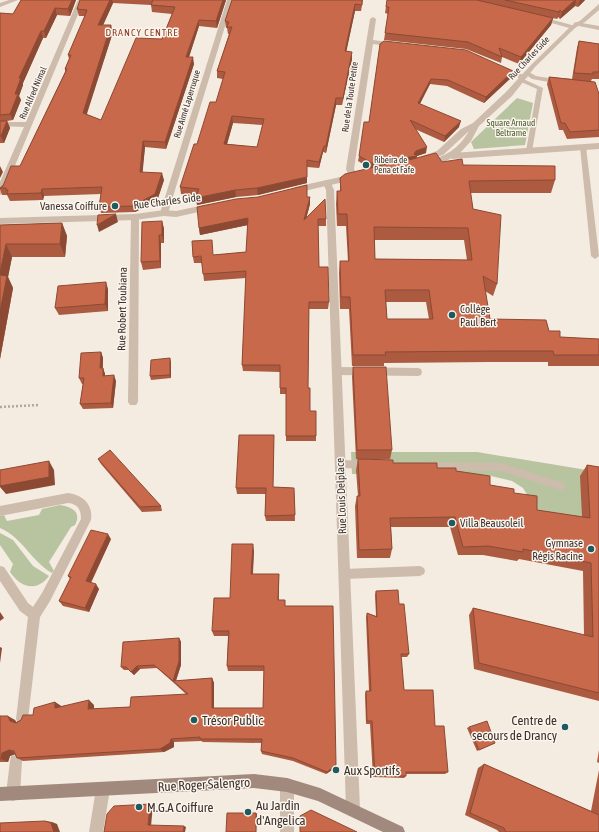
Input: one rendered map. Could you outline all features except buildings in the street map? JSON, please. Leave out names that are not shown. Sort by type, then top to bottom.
[{"type":"main road","name":"Rue Roger Salengro","points":[[6,794],[254,781],[286,785],[320,795],[398,832]]},
{"type":"street","points":[[0,5],[15,0]]},
{"type":"street","name":"Rue Alfred Nimal","points":[[0,192],[81,0]]},
{"type":"street","name":"Rue Aimé Laperruque","points":[[164,213],[230,0]]},
{"type":"street","name":"Rue Charles Gide","points":[[476,125],[472,135],[452,156],[439,161],[418,163],[440,153],[464,131],[476,125],[575,26],[583,21],[599,6]]},
{"type":"street","points":[[534,17],[575,26]]},
{"type":"street","name":"Rue de la Toute Petite","points":[[327,183],[357,176],[350,169],[373,19]]},
{"type":"street","points":[[369,42],[406,46]]},
{"type":"street","points":[[494,64],[524,77]]},
{"type":"street","points":[[0,124],[29,125]]},
{"type":"street","points":[[440,153],[452,156],[529,152],[599,146]]},
{"type":"street","points":[[286,193],[327,183]]},
{"type":"street","name":"Rue Louis Delplace","points":[[327,183],[330,190],[352,809]]},
{"type":"street","name":"Rue Charles Gide","points":[[0,221],[135,217],[185,212],[221,204]]},
{"type":"street","name":"Rue Robert Toubiana","points":[[133,402],[135,217]]},
{"type":"street","points":[[0,511],[68,498],[79,501],[87,512],[82,527],[46,597],[34,614],[22,720]]},
{"type":"street","points":[[0,571],[24,607],[34,614]]},
{"type":"street","points":[[6,794],[16,761]]},
{"type":"street","points":[[286,785],[287,832]]},
{"type":"street","points":[[96,832],[103,789]]},
{"type":"lane","points":[[575,26],[599,28]]},
{"type":"lane","points":[[524,77],[569,83]]},
{"type":"lane","points":[[524,77],[540,88],[529,152]]},
{"type":"lane","points":[[583,147],[595,256]]},
{"type":"lane","points":[[337,371],[418,372]]},
{"type":"lane","points":[[340,464],[383,465]]},
{"type":"lane","points":[[414,466],[500,467],[561,486]]},
{"type":"lane","points":[[344,574],[420,571]]},
{"type":"path","points":[[0,407],[39,405]]},
{"type":"green space","name":"Square Arnaud Beltrame","points":[[517,98],[533,103],[525,145],[474,149],[471,142]]},
{"type":"green space","name":"Gymnase Régis Racine","points":[[351,452],[477,452],[599,472],[582,523],[547,516],[536,509],[523,488],[512,481],[487,475],[352,474]]},
{"type":"green space","points":[[60,505],[75,511],[77,520],[49,562],[54,571],[52,573],[38,562],[21,543],[8,532],[0,528],[0,516],[4,515],[7,521],[39,515],[42,509]]},
{"type":"green space","points":[[0,533],[13,540],[33,566],[49,576],[39,585],[34,586],[28,586],[18,581],[10,572],[13,564],[0,545]]},
{"type":"place","name":"Ribeira de Pena et Fafe","points":[[366,165]]},
{"type":"place","name":"Vanessa Coiffure","points":[[115,206]]},
{"type":"place","name":"Collège Paul Bert","points":[[452,315]]},
{"type":"place","name":"Villa Beausoleil","points":[[452,523]]},
{"type":"place","name":"Gymnase Régis Racine","points":[[591,549]]},
{"type":"place","name":"Trésor Public","points":[[194,720]]},
{"type":"place","name":"Centre de secours de Drancy","points":[[565,727]]},
{"type":"place","name":"Aux Sportifs","points":[[336,770]]},
{"type":"place","name":"M.G.A Coiffure","points":[[139,807]]},
{"type":"place","name":"Au Jardin d'Angelica","points":[[248,812]]},
{"type":"district","name":"DRANCY CENTRE","points":[[142,32]]}]
